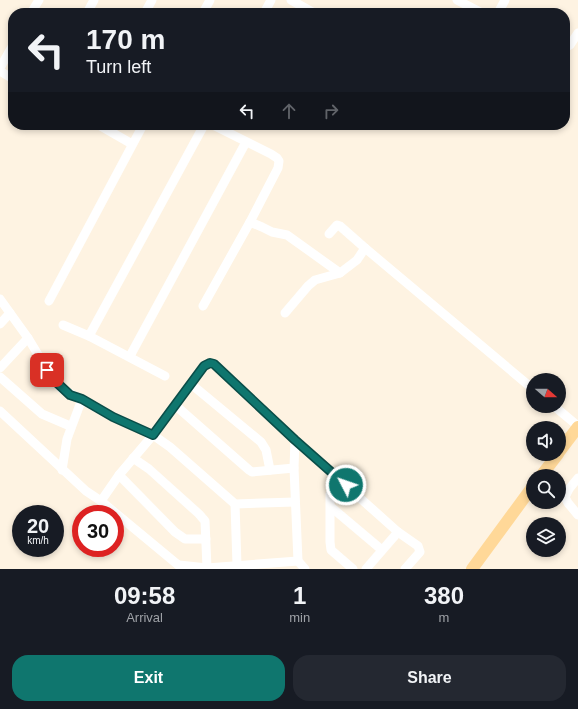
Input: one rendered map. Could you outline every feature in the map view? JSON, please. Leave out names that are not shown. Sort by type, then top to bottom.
[{"type":"main road","points":[[566,443],[578,427]]},
{"type":"main road","points":[[472,569],[526,496]]},
{"type":"street","points":[[291,0],[305,8]]},
{"type":"street","points":[[457,0],[472,8]]},
{"type":"street","points":[[570,45],[578,32]]},
{"type":"street","points":[[0,68],[8,54]]},
{"type":"street","points":[[108,130],[132,144]]},
{"type":"street","points":[[49,301],[139,130]]},
{"type":"street","points":[[90,336],[201,130]]},
{"type":"street","points":[[203,306],[250,222],[280,163],[278,158],[223,130]]},
{"type":"street","points":[[130,356],[246,142]]},
{"type":"street","points":[[250,222],[272,232],[287,235],[340,273]]},
{"type":"street","points":[[329,234],[337,225],[340,226],[526,383]]},
{"type":"street","points":[[285,313],[315,280],[340,273],[357,260],[366,248]]},
{"type":"street","points":[[0,299],[28,338],[54,380],[70,395],[82,399],[113,417],[153,435],[170,447],[235,504],[295,502]]},
{"type":"street","points":[[0,324],[10,313]]},
{"type":"street","points":[[64,325],[130,356],[165,376]]},
{"type":"street","points":[[0,368],[28,338]]},
{"type":"street","points":[[101,501],[119,475],[153,435],[206,364],[210,363],[214,364],[295,440],[398,532],[418,546],[420,552],[405,569]]},
{"type":"street","points":[[0,377],[42,414],[70,426]]},
{"type":"street","points":[[191,384],[261,442],[266,450],[270,470]]},
{"type":"street","points":[[62,470],[70,426],[82,399]]},
{"type":"street","points":[[174,405],[248,470],[252,472],[294,468]]},
{"type":"street","points":[[0,411],[86,491],[101,501],[181,567],[207,568],[298,562]]},
{"type":"street","points":[[562,413],[578,427]]},
{"type":"street","points":[[295,440],[294,468],[298,562],[305,569]]},
{"type":"street","points":[[133,458],[149,469],[205,521],[207,568]]},
{"type":"street","points":[[119,475],[175,532],[185,539],[206,539]]},
{"type":"street","points":[[578,478],[569,489],[565,497],[578,516]]},
{"type":"street","points":[[346,485],[330,494],[330,542],[331,550],[353,569]]},
{"type":"street","points":[[235,504],[237,565]]},
{"type":"street","points":[[331,507],[382,550]]},
{"type":"street","points":[[366,569],[398,532]]},
{"type":"route","points":[[47,370],[62,389],[70,395],[82,399],[113,417],[153,435],[204,366],[210,363],[214,364],[295,440],[346,485]]}]
